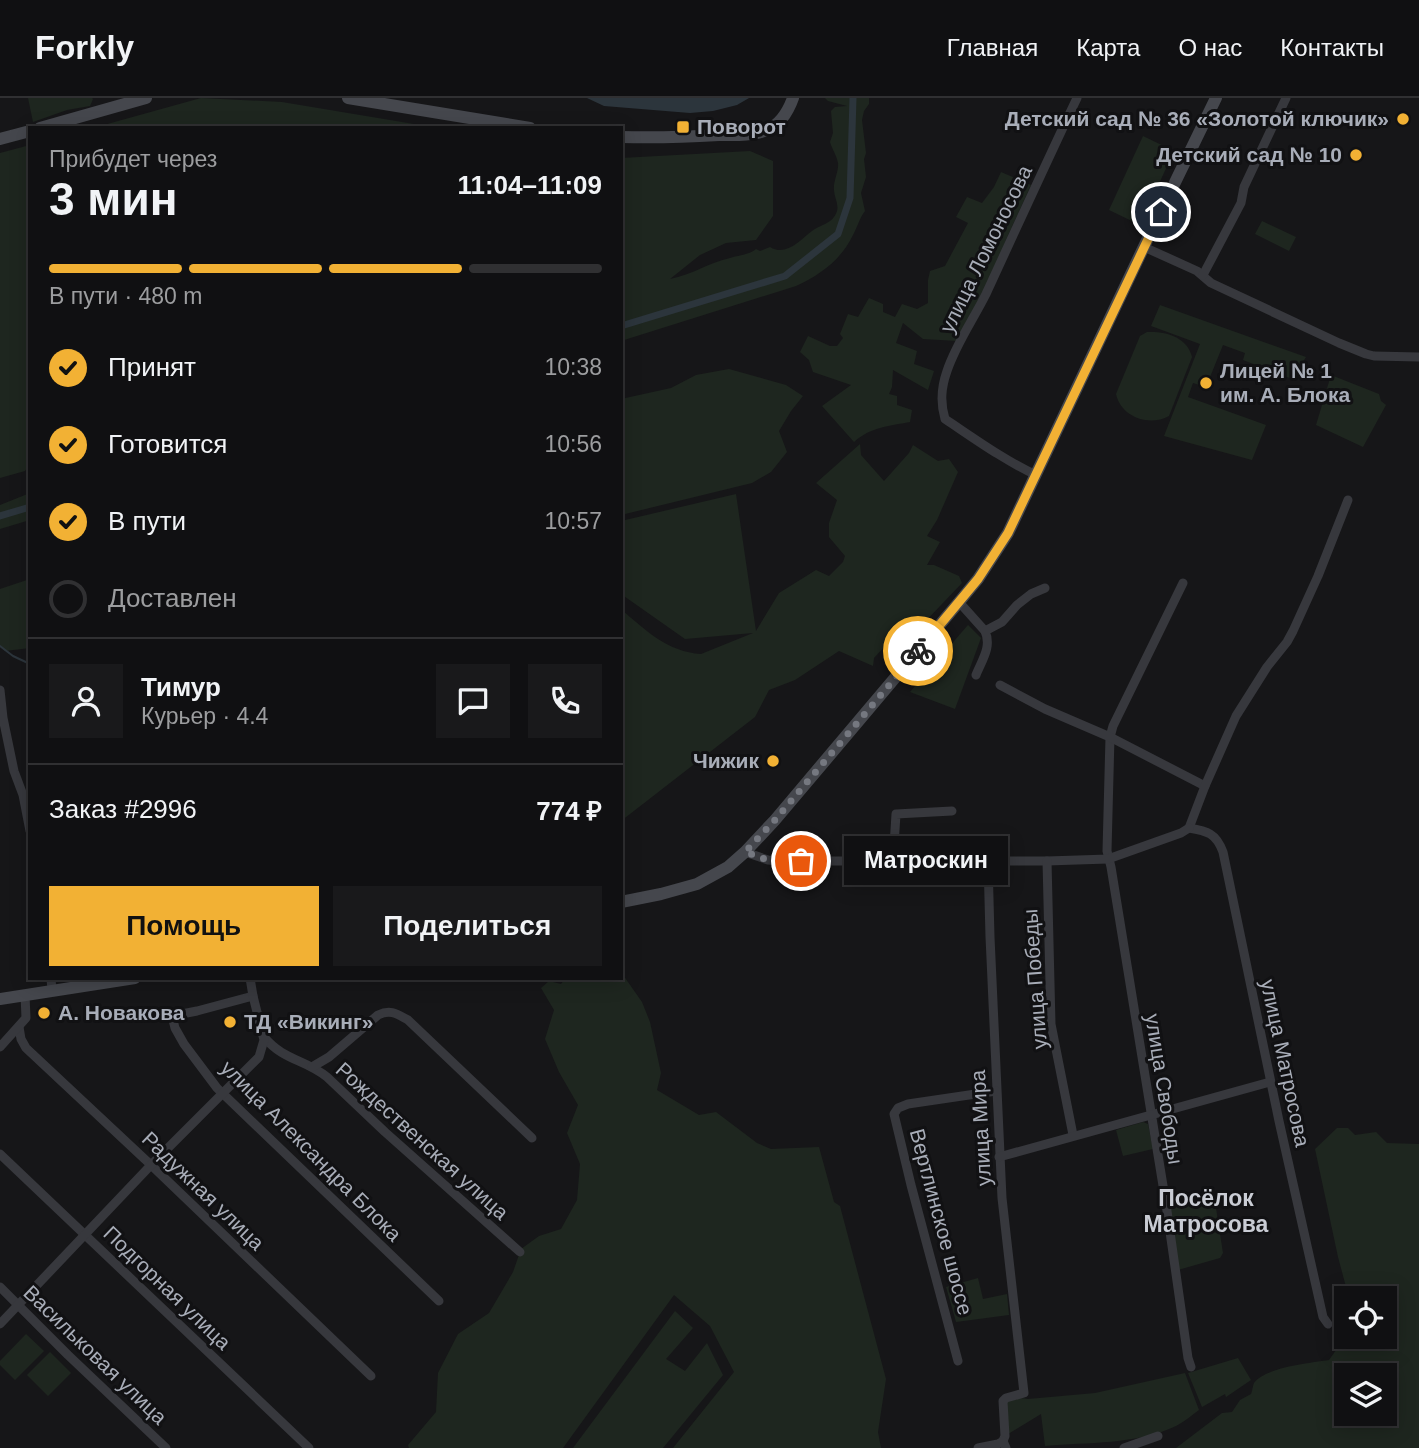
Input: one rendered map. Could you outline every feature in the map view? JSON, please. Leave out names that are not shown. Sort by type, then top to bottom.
[{"type":"main road","points":[[47,126],[146,98]]},
{"type":"main road","points":[[348,98],[518,126]]},
{"type":"main road","points":[[623,137],[755,133],[781,121],[793,98]]},
{"type":"main road","points":[[623,902],[668,893],[696,884],[727,867],[745,852],[978,579],[1002,543],[1036,475],[1216,98]]},
{"type":"main road","points":[[0,139],[28,132]]},
{"type":"main road","points":[[0,999],[25,995],[51,984],[107,980]]},
{"type":"street","name":"улица Ломоносова","points":[[1036,475],[945,419],[941,402],[947,372],[959,343],[979,309],[1077,98]]},
{"type":"street","points":[[1203,275],[1241,203],[1244,187],[1286,98]]},
{"type":"street","points":[[1144,247],[1203,275],[1211,283],[1366,355],[1419,357]]},
{"type":"street","points":[[745,852],[778,861],[1108,859],[1181,833],[1189,828],[1236,716],[1267,667],[1287,642],[1349,500]]},
{"type":"street","points":[[1110,737],[1182,583]]},
{"type":"street","points":[[985,631],[1002,622],[1031,594],[1045,589]]},
{"type":"street","points":[[959,602],[985,631],[989,640],[976,675]]},
{"type":"street","points":[[1000,685],[1205,786]]},
{"type":"street","points":[[0,690],[10,755],[28,821]]},
{"type":"street","name":"улица Свободы","points":[[1110,737],[1108,859],[1191,1367]]},
{"type":"street","points":[[893,862],[896,814],[952,811]]},
{"type":"street","name":"улица Матросова","points":[[1189,828],[1214,836],[1223,852],[1270,1082],[1321,1305],[1328,1324]]},
{"type":"street","name":"улица Мира","points":[[988,861],[999,1157],[1024,1392],[1003,1401],[1004,1444]]},
{"type":"street","name":"улица Победы","points":[[1046,861],[1051,1024],[1073,1135]]},
{"type":"street","points":[[0,1324],[150,1165],[259,1057],[264,1037],[250,980]]},
{"type":"street","points":[[0,1047],[26,1018],[25,995]]},
{"type":"street","name":"улица Александра Блока","points":[[253,996],[172,1016],[175,1028],[222,1093],[439,1301]]},
{"type":"street","points":[[312,1067],[329,1057],[379,1015],[394,1012],[408,1020],[532,1138]]},
{"type":"street","name":"Радужная улица","points":[[19,1027],[26,1048],[371,1376]]},
{"type":"street","name":"Рождественская улица","points":[[264,1037],[273,1048],[284,1055],[327,1077],[520,1252]]},
{"type":"street","points":[[999,1157],[1270,1082]]},
{"type":"street","name":"Вертлинское шоссе","points":[[957,1361],[894,1114],[898,1108],[908,1104],[996,1091]]},
{"type":"street","name":"Подгорная улица","points":[[0,1154],[309,1448]]},
{"type":"street","name":"Васильковая улица","points":[[0,1287],[166,1448]]},
{"type":"street","points":[[1124,1448],[1158,1436]]},
{"type":"street","points":[[978,1448],[1004,1444]]},
{"type":"shaded area","points":[[28,98],[93,99],[90,106],[67,110],[33,122]]},
{"type":"shaded area","points":[[201,98],[282,102],[426,126],[100,126]]},
{"type":"shaded area","points":[[587,98],[749,98],[737,105],[690,113],[604,106]]},
{"type":"shaded area","points":[[825,98],[869,98],[862,120],[866,177],[861,193],[865,211],[842,252],[821,272],[796,286],[623,340],[623,158],[750,151],[773,161],[773,216],[756,240],[726,243],[700,255],[670,279],[756,249],[787,249],[830,221],[837,211],[834,187],[838,163],[830,142],[833,133],[831,111],[835,107],[847,106]]},
{"type":"shaded area","points":[[1143,136],[1174,151],[1140,225],[1109,210]]},
{"type":"shaded area","points":[[28,146],[28,466],[25,471],[0,478],[0,153]]},
{"type":"shaded area","points":[[1001,172],[1031,185],[993,274],[957,341],[923,339],[903,323],[896,343],[917,351],[914,364],[934,371],[928,390],[893,370],[889,394],[897,396],[897,405],[912,410],[910,422],[873,430],[854,442],[822,406],[851,385],[813,372],[809,360],[800,352],[808,336],[830,346],[837,346],[843,338],[840,334],[848,314],[858,317],[869,298],[883,304],[883,312],[895,317],[902,304],[917,309],[928,303],[930,271],[945,266],[968,223],[956,217],[967,197],[982,203]]},
{"type":"shaded area","points":[[1262,221],[1296,237],[1289,251],[1255,234]]},
{"type":"shaded area","points":[[1160,305],[1306,357],[1292,379],[1243,360],[1245,353],[1223,345],[1206,387],[1193,383],[1188,397],[1266,425],[1252,460],[1164,436],[1200,344],[1151,326]]},
{"type":"shaded area","points":[[1147,332],[1161,333],[1181,340],[1192,357],[1169,416],[1153,420],[1137,418],[1130,414],[1119,402],[1116,394],[1140,336]]},
{"type":"shaded area","points":[[729,369],[786,385],[803,396],[779,431],[787,452],[771,472],[752,483],[623,515],[623,399],[671,388],[696,375]]},
{"type":"shaded area","points":[[1331,375],[1379,394],[1386,405],[1363,447],[1316,425]]},
{"type":"shaded area","points":[[860,444],[861,455],[884,481],[913,445],[938,461],[949,459],[958,472],[927,536],[940,542],[927,565],[934,565],[959,576],[962,583],[920,627],[910,619],[874,658],[873,666],[839,651],[795,680],[769,690],[755,717],[623,819],[623,611],[658,639],[689,652],[701,654],[753,633],[685,639],[623,595],[623,521],[736,494],[756,631],[779,593],[816,570],[829,576],[843,562],[845,556],[829,537],[829,523],[837,500],[816,483]]},
{"type":"shaded area","points":[[28,494],[28,521],[0,529],[0,505]]},
{"type":"shaded area","points":[[28,580],[28,648],[5,651],[0,646],[0,589]]},
{"type":"shaded area","points":[[968,625],[981,638],[955,709],[910,692]]},
{"type":"shaded area","points":[[623,975],[642,1002],[650,1022],[661,1073],[657,1090],[699,1115],[716,1112],[757,1143],[771,1149],[819,1147],[834,1202],[840,1206],[886,1379],[878,1432],[881,1448],[673,1448],[734,1372],[710,1326],[674,1295],[563,1448],[409,1448],[408,1445],[436,1412],[438,1373],[458,1334],[489,1313],[513,1272],[521,1249],[539,1236],[561,1229],[577,1200],[580,1164],[567,1133],[578,1105],[559,1072],[545,1039],[554,1010],[541,988],[549,981],[561,984],[564,980],[623,980]]},
{"type":"shaded area","points":[[1143,1122],[1148,1124],[1153,1149],[1123,1156],[1116,1130]]},
{"type":"shaded area","points":[[1337,1128],[1348,1128],[1355,1135],[1376,1132],[1387,1143],[1419,1144],[1419,1448],[1176,1448],[1222,1413],[1232,1412],[1240,1400],[1251,1394],[1254,1383],[1268,1373],[1329,1360],[1337,1349],[1397,1349],[1397,1286],[1346,1286],[1315,1149]]},
{"type":"shaded area","points":[[1212,1199],[1215,1202],[1223,1253],[1220,1258],[1178,1270],[1169,1206]]},
{"type":"shaded area","points":[[978,1278],[983,1299],[1007,1294],[1009,1315],[956,1322],[946,1287]]},
{"type":"shaded area","points":[[675,1311],[693,1328],[666,1359],[685,1371],[707,1343],[723,1375],[663,1448],[573,1448]]},
{"type":"shaded area","points":[[26,1334],[44,1351],[15,1380],[0,1365],[0,1361]]},
{"type":"shaded area","points":[[50,1352],[71,1373],[48,1396],[27,1375]]},
{"type":"shaded area","points":[[1238,1358],[1251,1380],[1226,1397],[1225,1394],[1202,1407],[1188,1373]]},
{"type":"shaded area","points":[[1185,1373],[1199,1410],[1161,1432],[1112,1442],[1045,1446],[1041,1414],[1008,1434],[1007,1401],[1095,1393]]},
{"type":"waterway","points":[[623,325],[785,276],[838,234],[850,198],[853,98]]},
{"type":"waterway","points":[[0,516],[28,508]]},
{"type":"waterway","points":[[0,646],[28,663]]},
{"type":"way so far","points":[[801,861],[768,860],[745,852],[918,651]]},
{"type":"place","name":"Детский сад № 36 «Золотой ключик»","points":[[1403,119]]},
{"type":"place","name":"Поворот","points":[[683,127]]},
{"type":"place","name":"Детский сад № 10","points":[[1356,155]]},
{"type":"place","name":"Лицей № 1 им. А. Блока","points":[[1206,383]]},
{"type":"place","name":"Чижик","points":[[773,761]]},
{"type":"place","name":"Матроскин","points":[[801,861]]},
{"type":"place","name":"А. Новакова","points":[[44,1013]]},
{"type":"place","name":"ТД «Викинг»","points":[[230,1022]]},
{"type":"district","name":"Посёлок Матросова","points":[[1206,1211]]},
{"type":"route","points":[[918,651],[978,579],[1008,533],[1161,212]]}]
